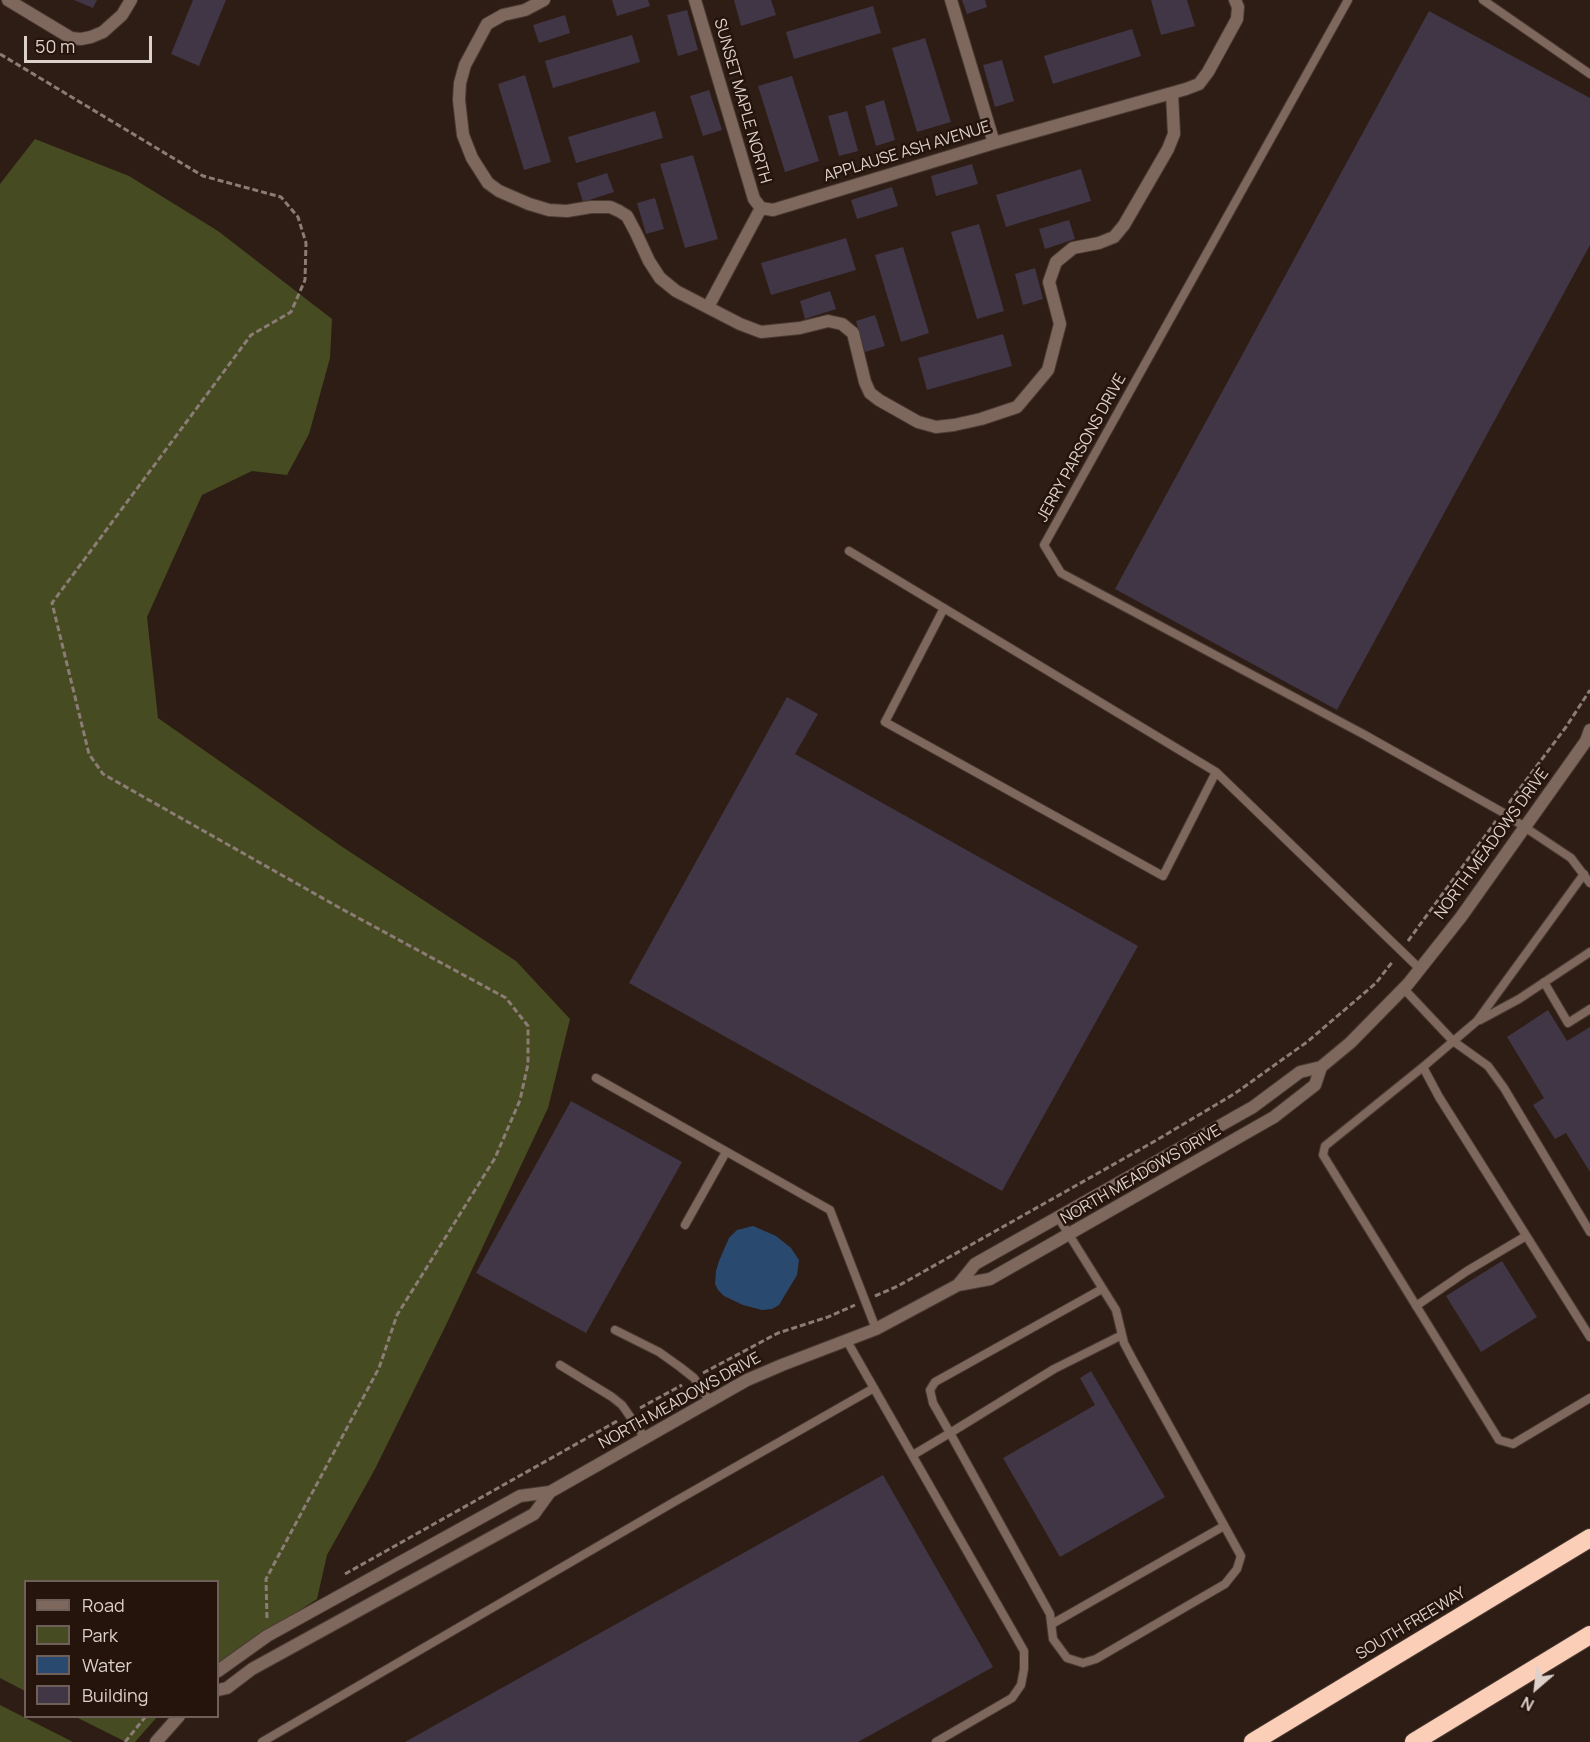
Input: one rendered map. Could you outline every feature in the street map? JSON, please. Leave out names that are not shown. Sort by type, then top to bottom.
[{"type":"highway","name":"SOUTH FREEWAY","points":[[1253,1742],[1590,1538]]},
{"type":"highway","points":[[1414,1742],[1590,1635]]},
{"type":"street","points":[[8,0],[70,38],[81,39],[103,32],[122,15],[131,0]]},
{"type":"street","points":[[544,0],[525,9],[503,15],[487,24],[465,65],[460,83],[459,100],[463,135],[472,158],[488,183],[499,191],[549,210],[567,211],[610,207],[619,211],[627,216],[660,278],[676,291],[740,324],[761,332],[828,321],[842,324],[853,333],[865,382],[870,393],[918,422],[936,427],[981,420],[1017,407],[1048,369],[1060,324],[1049,282],[1056,262],[1073,248],[1100,243],[1114,237],[1124,225],[1168,149],[1174,134],[1172,93]]},
{"type":"street","name":"SUNSET MAPLE NORTH","points":[[695,0],[754,199],[761,208]]},
{"type":"street","points":[[951,0],[994,143]]},
{"type":"street","name":"APPLAUSE ASH AVENUE","points":[[761,208],[773,210],[1199,84],[1237,19],[1238,7],[1235,0]]},
{"type":"street","points":[[708,307],[761,208]]},
{"type":"street","name":"NORTH MEADOWS DRIVE","points":[[958,1285],[975,1264],[1253,1107],[1300,1072],[1321,1067],[1350,1043],[1404,989],[1461,917],[1589,737]]},
{"type":"street","name":"NORTH MEADOWS DRIVE","points":[[219,1670],[267,1636],[520,1496],[550,1492],[747,1380],[876,1329],[958,1285],[990,1279],[1274,1117],[1315,1085],[1321,1067]]},
{"type":"street","name":"NORTH MEADOWS DRIVE","points":[[219,1690],[227,1688],[252,1669],[534,1514],[550,1492]]},
{"type":"street","points":[[156,1742],[176,1718]]},
{"type":"lane","name":"JERRY PARSONS DRIVE","points":[[1348,0],[1044,545],[1061,573],[1365,735],[1502,812],[1571,858],[1590,883]]},
{"type":"lane","points":[[1483,0],[1590,75]]},
{"type":"lane","points":[[849,551],[1216,772],[1420,969]]},
{"type":"lane","points":[[944,608],[885,722],[1163,876],[1216,772]]},
{"type":"lane","points":[[1477,1021],[1584,874]]},
{"type":"lane","points":[[1590,952],[1519,999],[1477,1021],[1325,1146],[1323,1155],[1499,1440],[1514,1444],[1590,1398]]},
{"type":"lane","points":[[1544,982],[1568,1023],[1590,1009]]},
{"type":"lane","points":[[1404,989],[1453,1041],[1488,1066],[1504,1088],[1590,1232]]},
{"type":"lane","points":[[1423,1067],[1590,1337]]},
{"type":"lane","points":[[596,1078],[830,1210],[876,1329]]},
{"type":"lane","points":[[685,1225],[726,1152]]},
{"type":"lane","points":[[1058,1217],[1116,1310],[1122,1335],[1134,1362],[1241,1556],[1238,1569],[1225,1584],[1096,1659],[1083,1663],[1067,1658],[1053,1639],[1050,1614],[933,1403],[930,1390],[935,1382],[1102,1289]]},
{"type":"lane","points":[[1416,1306],[1467,1271],[1526,1236]]},
{"type":"lane","points":[[615,1330],[659,1353],[694,1378],[710,1401]]},
{"type":"lane","points":[[913,1455],[1053,1369],[1122,1335]]},
{"type":"lane","points":[[847,1341],[1024,1651],[1021,1685],[1012,1698],[936,1742]]},
{"type":"lane","points":[[560,1365],[612,1397],[630,1414],[645,1438]]},
{"type":"lane","points":[[262,1742],[874,1388]]},
{"type":"lane","points":[[1052,1624],[1224,1526]]},
{"type":"path","points":[[0,54],[203,176],[280,197],[298,217],[306,243],[305,280],[291,312],[251,335],[52,603],[89,754],[103,774],[340,908],[506,998],[528,1026],[528,1064],[520,1100],[495,1158],[397,1315],[379,1368],[266,1578],[267,1636]]},
{"type":"path","points":[[338,1578],[778,1333],[828,1317],[898,1286],[1234,1094],[1307,1042],[1376,983],[1566,727],[1590,690]]},
{"type":"path","points":[[267,1619],[277,1613]]},
{"type":"path","points":[[124,1742],[144,1718]]},
{"type":"green space","points":[[35,139],[129,176],[218,231],[332,319],[330,358],[309,434],[287,475],[252,471],[202,495],[147,617],[158,718],[341,846],[516,961],[570,1019],[548,1108],[375,1469],[327,1555],[317,1599],[219,1662],[219,1580],[24,1580],[24,1690],[0,1678],[0,184]]},
{"type":"green space","points":[[0,1705],[73,1742],[0,1742]]},
{"type":"green space","points":[[78,1718],[156,1718],[135,1742],[126,1742]]},
{"type":"water","points":[[753,1226],[776,1236],[791,1248],[799,1260],[797,1275],[779,1305],[772,1309],[762,1310],[743,1305],[724,1296],[715,1284],[719,1261],[729,1238],[737,1230]]},
{"type":"building","points":[[74,0],[97,0],[93,8]]},
{"type":"building","points":[[193,0],[226,0],[199,66],[171,54]]},
{"type":"building","points":[[612,0],[648,0],[650,6],[617,16]]},
{"type":"building","points":[[734,0],[771,0],[776,15],[741,26]]},
{"type":"building","points":[[962,0],[985,0],[987,7],[967,14]]},
{"type":"building","points":[[1151,0],[1187,0],[1195,26],[1161,35]]},
{"type":"building","points":[[873,6],[881,33],[794,59],[786,32]]},
{"type":"building","points":[[687,10],[698,50],[678,56],[667,15]]},
{"type":"building","points":[[1429,11],[1590,98],[1590,245],[1337,710],[1115,589]]},
{"type":"building","points":[[565,15],[570,33],[539,43],[533,25]]},
{"type":"building","points":[[1132,29],[1141,56],[1053,84],[1044,56]]},
{"type":"building","points":[[632,35],[640,62],[553,88],[545,61]]},
{"type":"building","points":[[925,38],[951,122],[917,132],[892,48]]},
{"type":"building","points":[[1002,60],[1014,101],[995,107],[983,65]]},
{"type":"building","points":[[525,75],[551,162],[524,170],[498,84]]},
{"type":"building","points":[[792,76],[819,161],[785,172],[758,86]]},
{"type":"building","points":[[709,90],[722,130],[703,136],[690,96]]},
{"type":"building","points":[[884,100],[895,140],[876,146],[865,106]]},
{"type":"building","points":[[655,111],[663,138],[576,163],[568,137]]},
{"type":"building","points":[[847,111],[858,151],[839,156],[828,116]]},
{"type":"building","points":[[693,155],[718,239],[685,248],[660,164]]},
{"type":"building","points":[[972,164],[978,184],[936,196],[931,176]]},
{"type":"building","points":[[1081,169],[1091,201],[1006,227],[996,195]]},
{"type":"building","points":[[607,173],[614,192],[583,202],[577,183]]},
{"type":"building","points":[[892,187],[898,206],[857,219],[851,200]]},
{"type":"building","points":[[655,198],[664,229],[646,234],[637,203]]},
{"type":"building","points":[[1069,220],[1075,239],[1045,249],[1039,229]]},
{"type":"building","points":[[979,224],[1004,311],[977,319],[951,232]]},
{"type":"building","points":[[846,238],[856,270],[771,295],[761,263]]},
{"type":"building","points":[[903,247],[929,333],[901,342],[875,255]]},
{"type":"building","points":[[1035,268],[1043,299],[1023,305],[1015,274]]},
{"type":"building","points":[[830,291],[836,309],[805,319],[800,301]]},
{"type":"building","points":[[875,315],[885,346],[865,352],[856,321]]},
{"type":"building","points":[[1003,334],[1012,366],[927,390],[918,358]]},
{"type":"building","points":[[787,697],[818,714],[795,754],[1138,946],[1002,1191],[629,983]]},
{"type":"building","points":[[1548,1010],[1567,1041],[1590,1027],[1590,1172],[1566,1133],[1555,1139],[1533,1105],[1544,1098],[1507,1037]]},
{"type":"building","points":[[571,1101],[682,1162],[586,1333],[476,1273]]},
{"type":"building","points":[[1502,1261],[1537,1317],[1481,1352],[1446,1296]]},
{"type":"building","points":[[1091,1371],[1165,1497],[1060,1557],[1003,1458],[1095,1405],[1080,1378]]},
{"type":"building","points":[[883,1475],[993,1667],[858,1742],[405,1742]]}]
